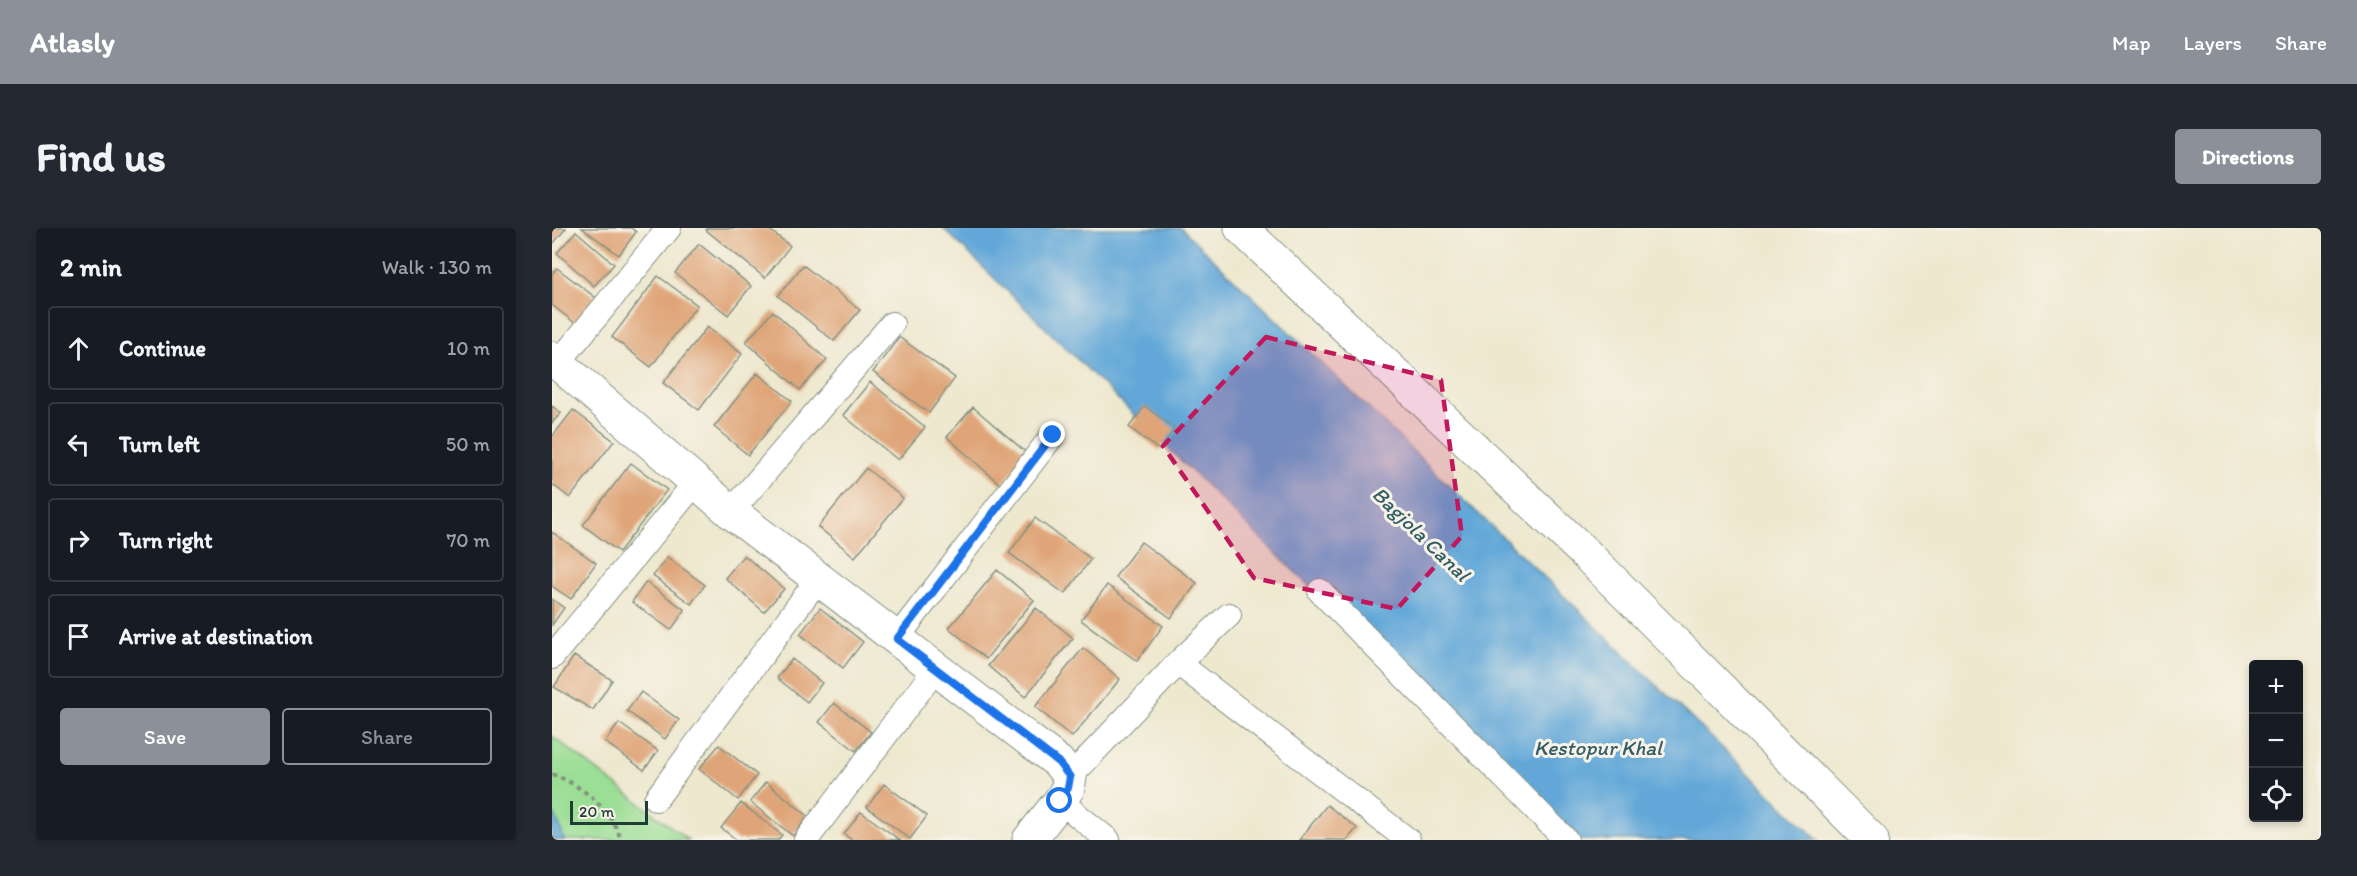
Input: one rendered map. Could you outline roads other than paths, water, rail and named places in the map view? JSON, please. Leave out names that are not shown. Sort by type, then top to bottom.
[{"type":"street","points":[[669,228],[555,360],[730,512],[1058,762],[1065,789],[1108,840]]},
{"type":"street","points":[[1241,228],[1588,556],[1872,840]]},
{"type":"street","points":[[730,512],[892,324]]},
{"type":"street","points":[[897,639],[1053,435]]},
{"type":"street","points":[[552,657],[695,483]]},
{"type":"street","points":[[656,798],[818,579]]},
{"type":"street","points":[[1320,591],[1566,840]]},
{"type":"street","points":[[1029,840],[1065,789],[1178,663],[1229,615]]},
{"type":"street","points":[[1178,663],[1408,840]]},
{"type":"street","points":[[806,840],[935,670]]},
{"type":"water","name":"Kestopur Khal","points":[[943,228],[1181,228],[1818,840],[1569,840]]},
{"type":"water","points":[[552,813],[555,815],[565,840],[552,840]]},
{"type":"water label","name":"Bagjola Canal","points":[[1421,534]]}]
